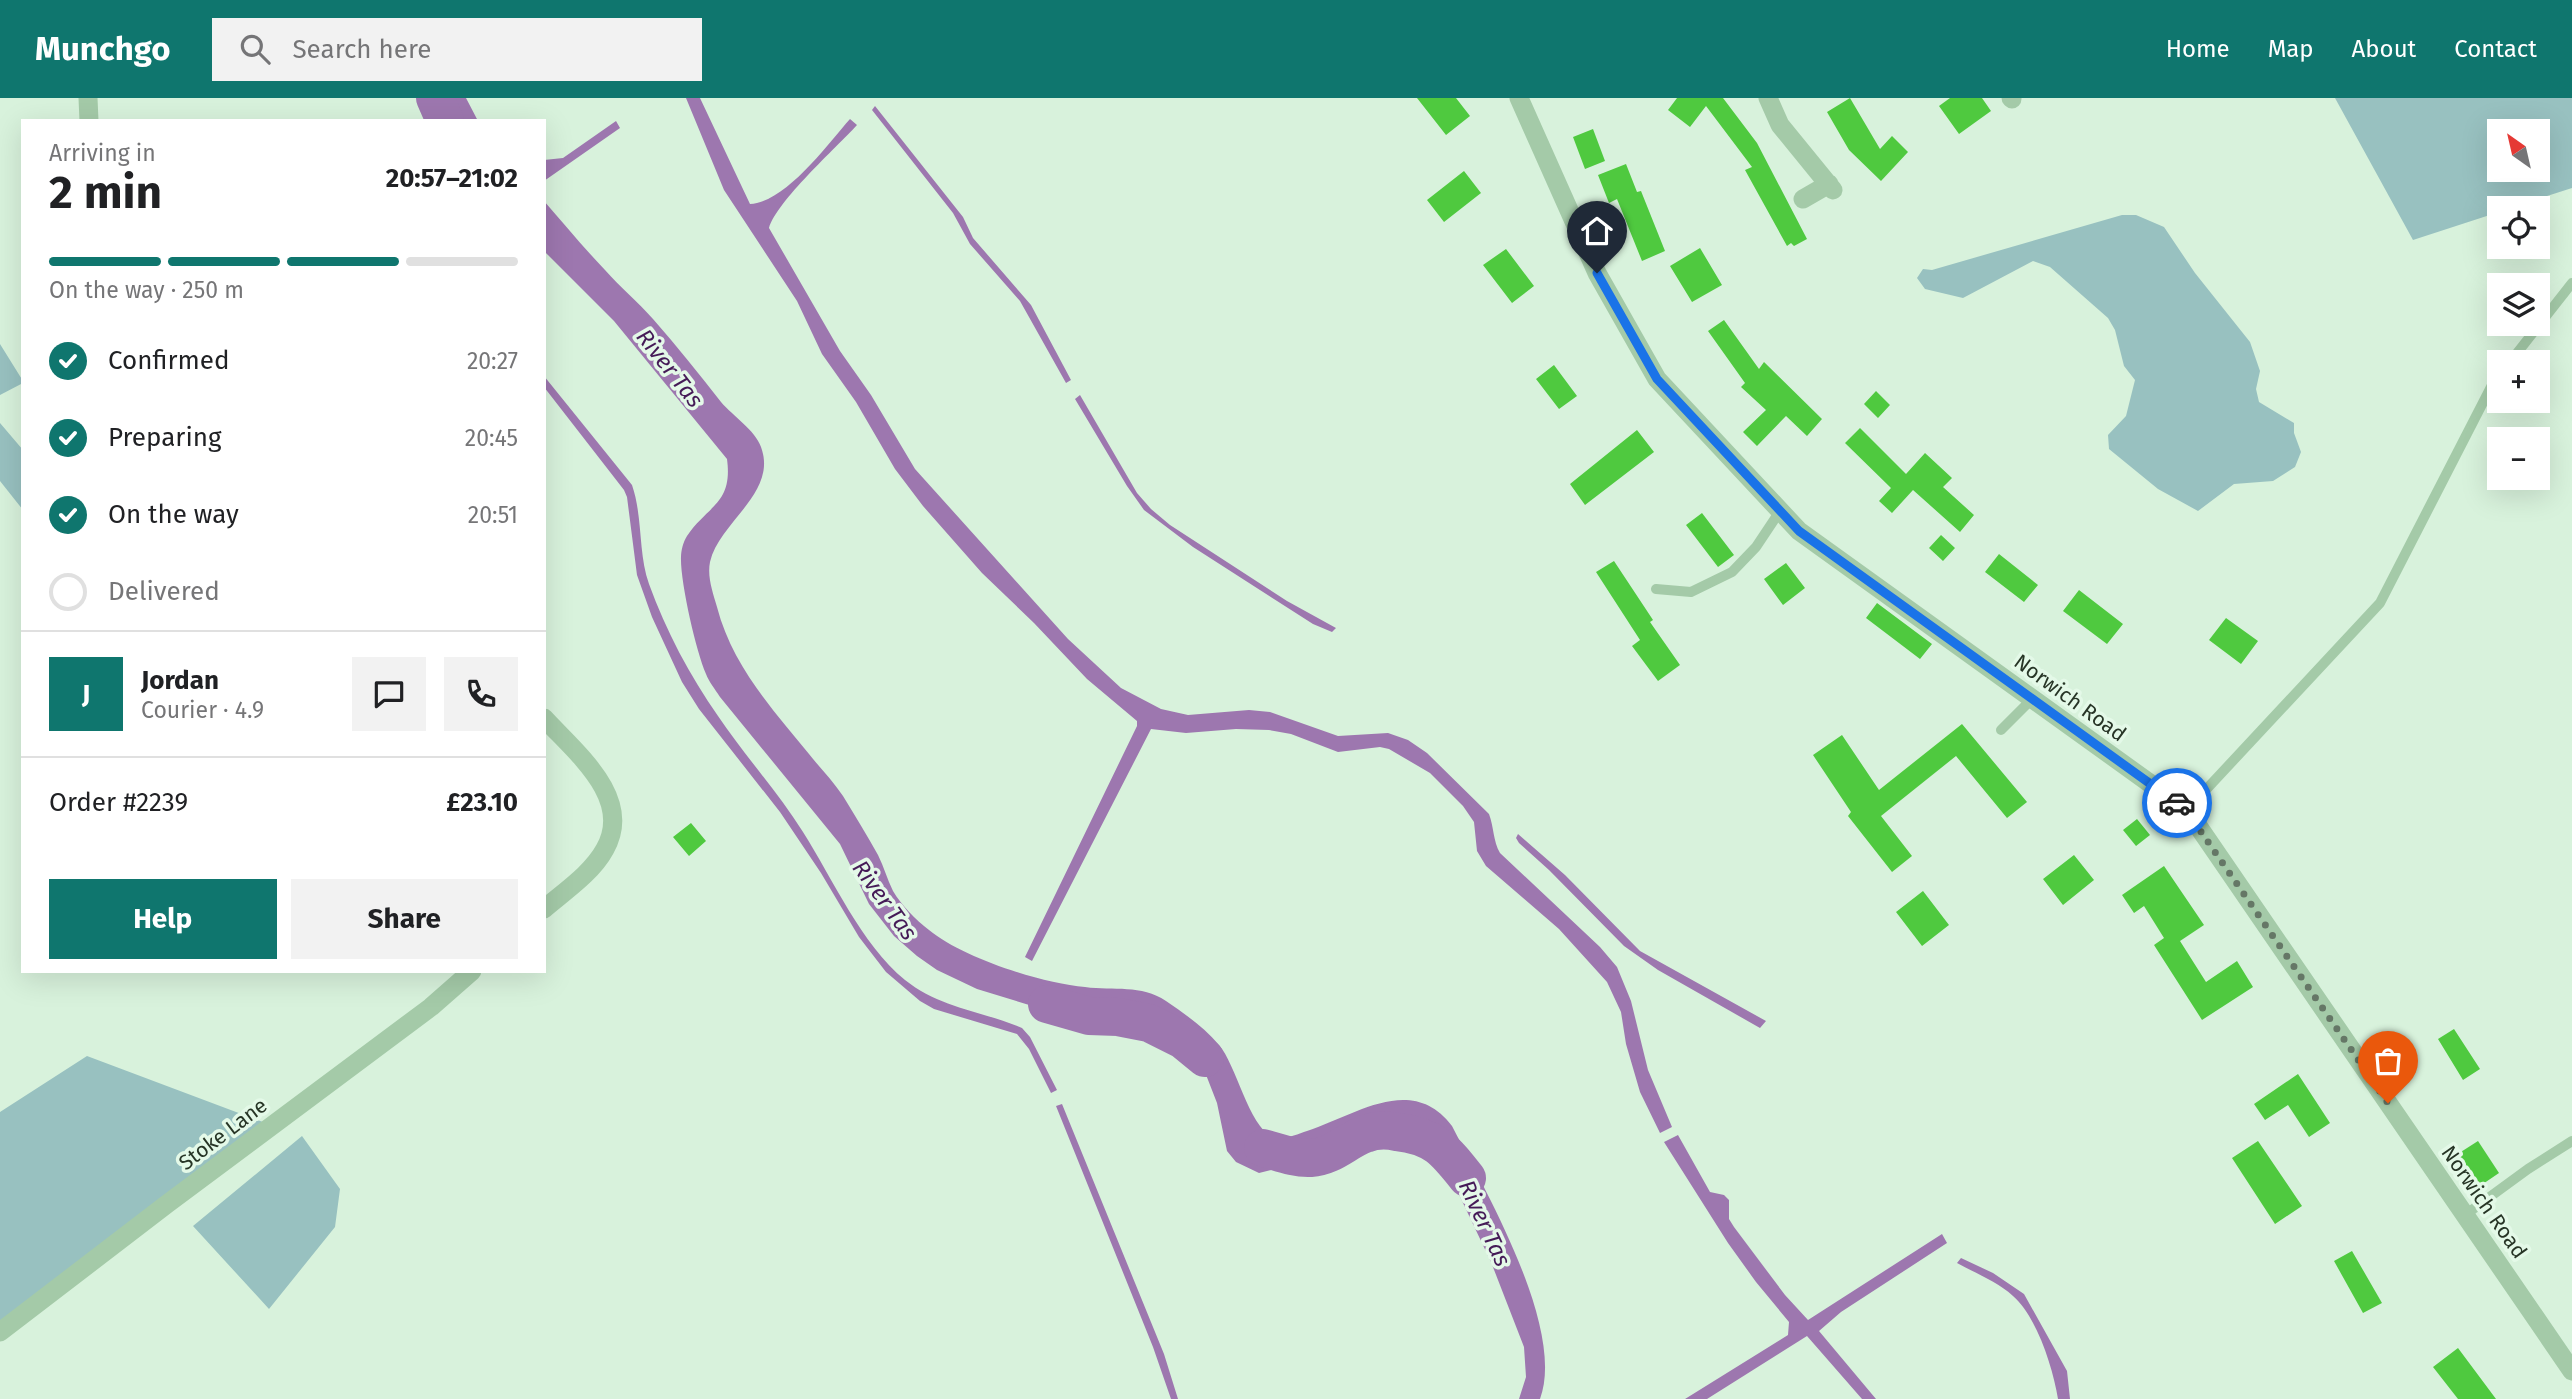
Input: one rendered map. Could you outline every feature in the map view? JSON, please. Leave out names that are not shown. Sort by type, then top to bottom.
[{"type":"street","points":[[88,98],[89,119]]},
{"type":"street","name":"Norwich Road","points":[[1519,98],[1597,273],[1657,379],[1799,531],[2186,810],[2572,1371]]},
{"type":"street","points":[[1768,98],[1780,125],[1831,187],[1803,199]]},
{"type":"street","points":[[546,720],[596,774],[612,806],[613,830],[605,850],[589,870],[546,907]]},
{"type":"street","name":"Stoke Lane","points":[[0,1332],[431,1007],[470,973]]},
{"type":"lane","points":[[2519,350],[2572,283]]},
{"type":"lane","points":[[2186,810],[2380,603],[2487,394]]},
{"type":"lane","points":[[1656,589],[1691,593],[1732,572],[1756,547],[1780,510]]},
{"type":"lane","points":[[2001,730],[2032,699]]},
{"type":"lane","points":[[2465,1215],[2528,1169],[2572,1142]]},
{"type":"shaded area","points":[[2335,98],[2572,98],[2572,188],[2547,196],[2487,196],[2487,216],[2413,240]]},
{"type":"shaded area","points":[[2122,215],[2136,215],[2164,227],[2195,273],[2250,342],[2260,371],[2256,389],[2259,402],[2294,423],[2294,433],[2301,452],[2295,467],[2273,481],[2234,484],[2198,511],[2158,489],[2109,449],[2108,435],[2126,416],[2135,380],[2124,366],[2115,330],[2108,318],[2050,267],[2033,261],[1963,298],[1925,289],[1917,278],[1923,269],[1932,270]]},
{"type":"shaded area","points":[[0,344],[21,378],[21,384],[0,395]]},
{"type":"shaded area","points":[[0,423],[21,448],[21,507],[0,481]]},
{"type":"shaded area","points":[[87,1056],[271,1125],[0,1329],[0,1112]]},
{"type":"shaded area","points":[[302,1136],[340,1189],[335,1227],[269,1309],[193,1226]]},
{"type":"water","points":[[440,98],[466,98],[477,119],[451,119]]},
{"type":"water","points":[[686,98],[700,98],[750,204],[778,194],[791,183],[818,157],[850,119],[857,125],[783,204],[769,228],[840,351],[871,395],[915,469],[1068,639],[1121,688],[1161,709],[1188,715],[1249,710],[1270,712],[1338,736],[1388,733],[1408,740],[1427,753],[1489,814],[1500,853],[1600,947],[1617,967],[1631,1001],[1648,1070],[1672,1127],[1660,1133],[1640,1092],[1626,1044],[1621,1012],[1607,982],[1559,929],[1486,866],[1477,851],[1474,822],[1463,806],[1430,773],[1389,749],[1380,747],[1338,752],[1291,734],[1269,730],[1236,729],[1186,733],[1151,729],[1032,961],[1025,957],[1137,726],[1137,721],[1087,679],[982,573],[923,506],[895,469],[856,402],[822,354],[797,301],[724,190]]},
{"type":"water","points":[[875,106],[963,217],[973,238],[1031,305],[1071,380],[1066,383],[1020,301],[970,244],[953,213],[872,110]]},
{"type":"water","points":[[616,121],[620,128],[546,180],[546,160],[563,158]]},
{"type":"water","points":[[546,203],[597,262],[653,319],[721,402],[758,441],[764,464],[761,479],[755,493],[715,547],[710,562],[710,579],[717,607],[732,648],[743,667],[768,703],[843,796],[878,855],[893,891],[904,907],[944,940],[1003,968],[1067,985],[1147,992],[1166,1001],[1201,1027],[1219,1045],[1252,1113],[1268,1135],[1285,1138],[1364,1108],[1401,1100],[1419,1102],[1436,1110],[1452,1126],[1518,1260],[1542,1336],[1545,1370],[1540,1399],[1519,1399],[1526,1377],[1524,1347],[1491,1262],[1435,1144],[1415,1126],[1399,1124],[1384,1127],[1337,1150],[1259,1173],[1236,1162],[1227,1151],[1217,1103],[1203,1067],[1169,1034],[1152,1023],[1132,1017],[1085,1017],[1039,1008],[977,989],[937,970],[894,936],[869,904],[840,844],[720,697],[707,677],[689,616],[681,555],[687,536],[723,495],[728,474],[727,459],[614,321],[546,253]]},
{"type":"water","points":[[546,378],[632,485],[649,584],[679,653],[718,716],[803,832],[861,930],[889,965],[918,989],[947,1003],[1022,1028],[1030,1037],[1057,1090],[1051,1093],[1029,1049],[1017,1034],[934,1009],[920,1001],[886,972],[859,937],[780,812],[699,709],[682,682],[652,617],[637,575],[624,490],[546,390]]},
{"type":"water","points":[[1080,395],[1137,493],[1151,509],[1170,525],[1287,601],[1336,628],[1332,632],[1313,624],[1193,547],[1144,510],[1075,399]]},
{"type":"water","points":[[1518,834],[1565,875],[1640,951],[1766,1021],[1760,1028],[1658,970],[1624,946],[1519,843],[1516,838]]},
{"type":"water","points":[[1062,1104],[1164,1354],[1178,1399],[1171,1399],[1153,1347],[1056,1106]]},
{"type":"water","points":[[1678,1135],[1710,1192],[1724,1195],[1729,1200],[1729,1219],[1734,1227],[1785,1295],[1808,1320],[1942,1234],[1947,1243],[1841,1312],[1819,1331],[1876,1399],[1862,1399],[1807,1336],[1707,1399],[1685,1399],[1788,1335],[1789,1322],[1728,1243],[1664,1142]]},
{"type":"water","points":[[1961,1258],[1993,1273],[2024,1294],[2067,1371],[2070,1399],[2058,1399],[2043,1344],[2022,1305],[2000,1286],[1957,1263]]},
{"type":"building","points":[[1417,98],[1456,98],[1470,116],[1446,135]]},
{"type":"building","points":[[1677,98],[1723,98],[1757,143],[1807,239],[1794,246],[1791,243],[1787,246],[1745,170],[1752,167],[1706,106],[1690,127],[1668,110]]},
{"type":"building","points":[[1850,98],[1880,149],[1892,136],[1908,152],[1881,181],[1849,150],[1827,112]]},
{"type":"building","points":[[1950,98],[1982,98],[1991,111],[1959,134],[1939,106]]},
{"type":"building","points":[[1593,129],[1605,161],[1585,169],[1573,137]]},
{"type":"building","points":[[1626,164],[1637,192],[1641,191],[1665,251],[1642,261],[1617,199],[1609,203],[1598,175]]},
{"type":"building","points":[[1464,171],[1481,193],[1444,222],[1427,200]]},
{"type":"building","points":[[1700,248],[1722,285],[1692,302],[1670,266]]},
{"type":"building","points":[[1506,249],[1534,286],[1512,303],[1483,265]]},
{"type":"building","points":[[1724,320],[1759,369],[1764,362],[1822,419],[1807,436],[1786,416],[1757,446],[1743,432],[1766,410],[1741,387],[1745,383],[1708,331]]},
{"type":"building","points":[[1554,365],[1577,396],[1559,409],[1536,379]]},
{"type":"building","points":[[1876,391],[1890,405],[1878,418],[1864,404]]},
{"type":"building","points":[[1860,428],[1906,474],[1925,453],[1952,478],[1943,487],[1974,515],[1960,532],[1913,490],[1892,513],[1879,501],[1891,488],[1845,443]]},
{"type":"building","points":[[1637,430],[1654,452],[1585,505],[1570,484]]},
{"type":"building","points":[[1702,513],[1734,555],[1718,567],[1686,525]]},
{"type":"building","points":[[1941,535],[1955,548],[1943,561],[1929,548]]},
{"type":"building","points":[[1999,554],[2038,585],[2024,602],[1985,572]]},
{"type":"building","points":[[1614,561],[1653,620],[1650,622],[1680,665],[1658,681],[1632,646],[1640,640],[1596,572]]},
{"type":"building","points":[[1786,563],[1805,588],[1783,605],[1764,579]]},
{"type":"building","points":[[2079,590],[2123,624],[2107,644],[2063,611]]},
{"type":"building","points":[[1877,603],[1932,644],[1920,659],[1866,618]]},
{"type":"building","points":[[2226,618],[2258,641],[2241,664],[2209,640]]},
{"type":"building","points":[[1962,724],[2027,802],[2007,818],[1956,756],[1881,816],[1912,856],[1892,872],[1848,816],[1851,812],[1813,755],[1842,735],[1879,790]]},
{"type":"building","points":[[2137,819],[2150,835],[2136,846],[2123,830]]},
{"type":"building","points":[[691,823],[706,841],[689,856],[673,837]]},
{"type":"building","points":[[2074,855],[2094,880],[2063,905],[2043,879]]},
{"type":"building","points":[[2164,866],[2204,925],[2180,941],[2206,982],[2237,961],[2253,987],[2202,1020],[2154,945],[2164,938],[2144,906],[2134,913],[2122,895]]},
{"type":"building","points":[[1923,891],[1949,925],[1922,946],[1896,912]]},
{"type":"building","points":[[2454,1029],[2480,1069],[2463,1080],[2438,1039]]},
{"type":"building","points":[[2298,1074],[2330,1123],[2309,1137],[2288,1105],[2265,1120],[2254,1104]]},
{"type":"building","points":[[2258,1141],[2302,1206],[2275,1224],[2232,1158]]},
{"type":"building","points":[[2478,1141],[2499,1173],[2474,1190],[2453,1157]]},
{"type":"building","points":[[2352,1251],[2382,1303],[2363,1313],[2334,1261]]},
{"type":"building","points":[[2458,1348],[2496,1399],[2458,1399],[2433,1367]]},
{"type":"waterway","name":"River Tas","points":[[435,98],[444,119]]},
{"type":"waterway","name":"River Tas","points":[[1047,1004],[1089,1016],[1118,1017],[1149,1023],[1183,1040],[1205,1058]]},
{"type":"waterway","name":"River Tas","points":[[1263,1148],[1305,1158],[1319,1157],[1369,1133],[1393,1131],[1420,1137],[1438,1146],[1467,1178]]},
{"type":"way so far","points":[[2177,803],[2186,810],[2388,1103]]},
{"type":"route","points":[[1597,273],[1657,379],[1799,531],[2177,803]]}]
